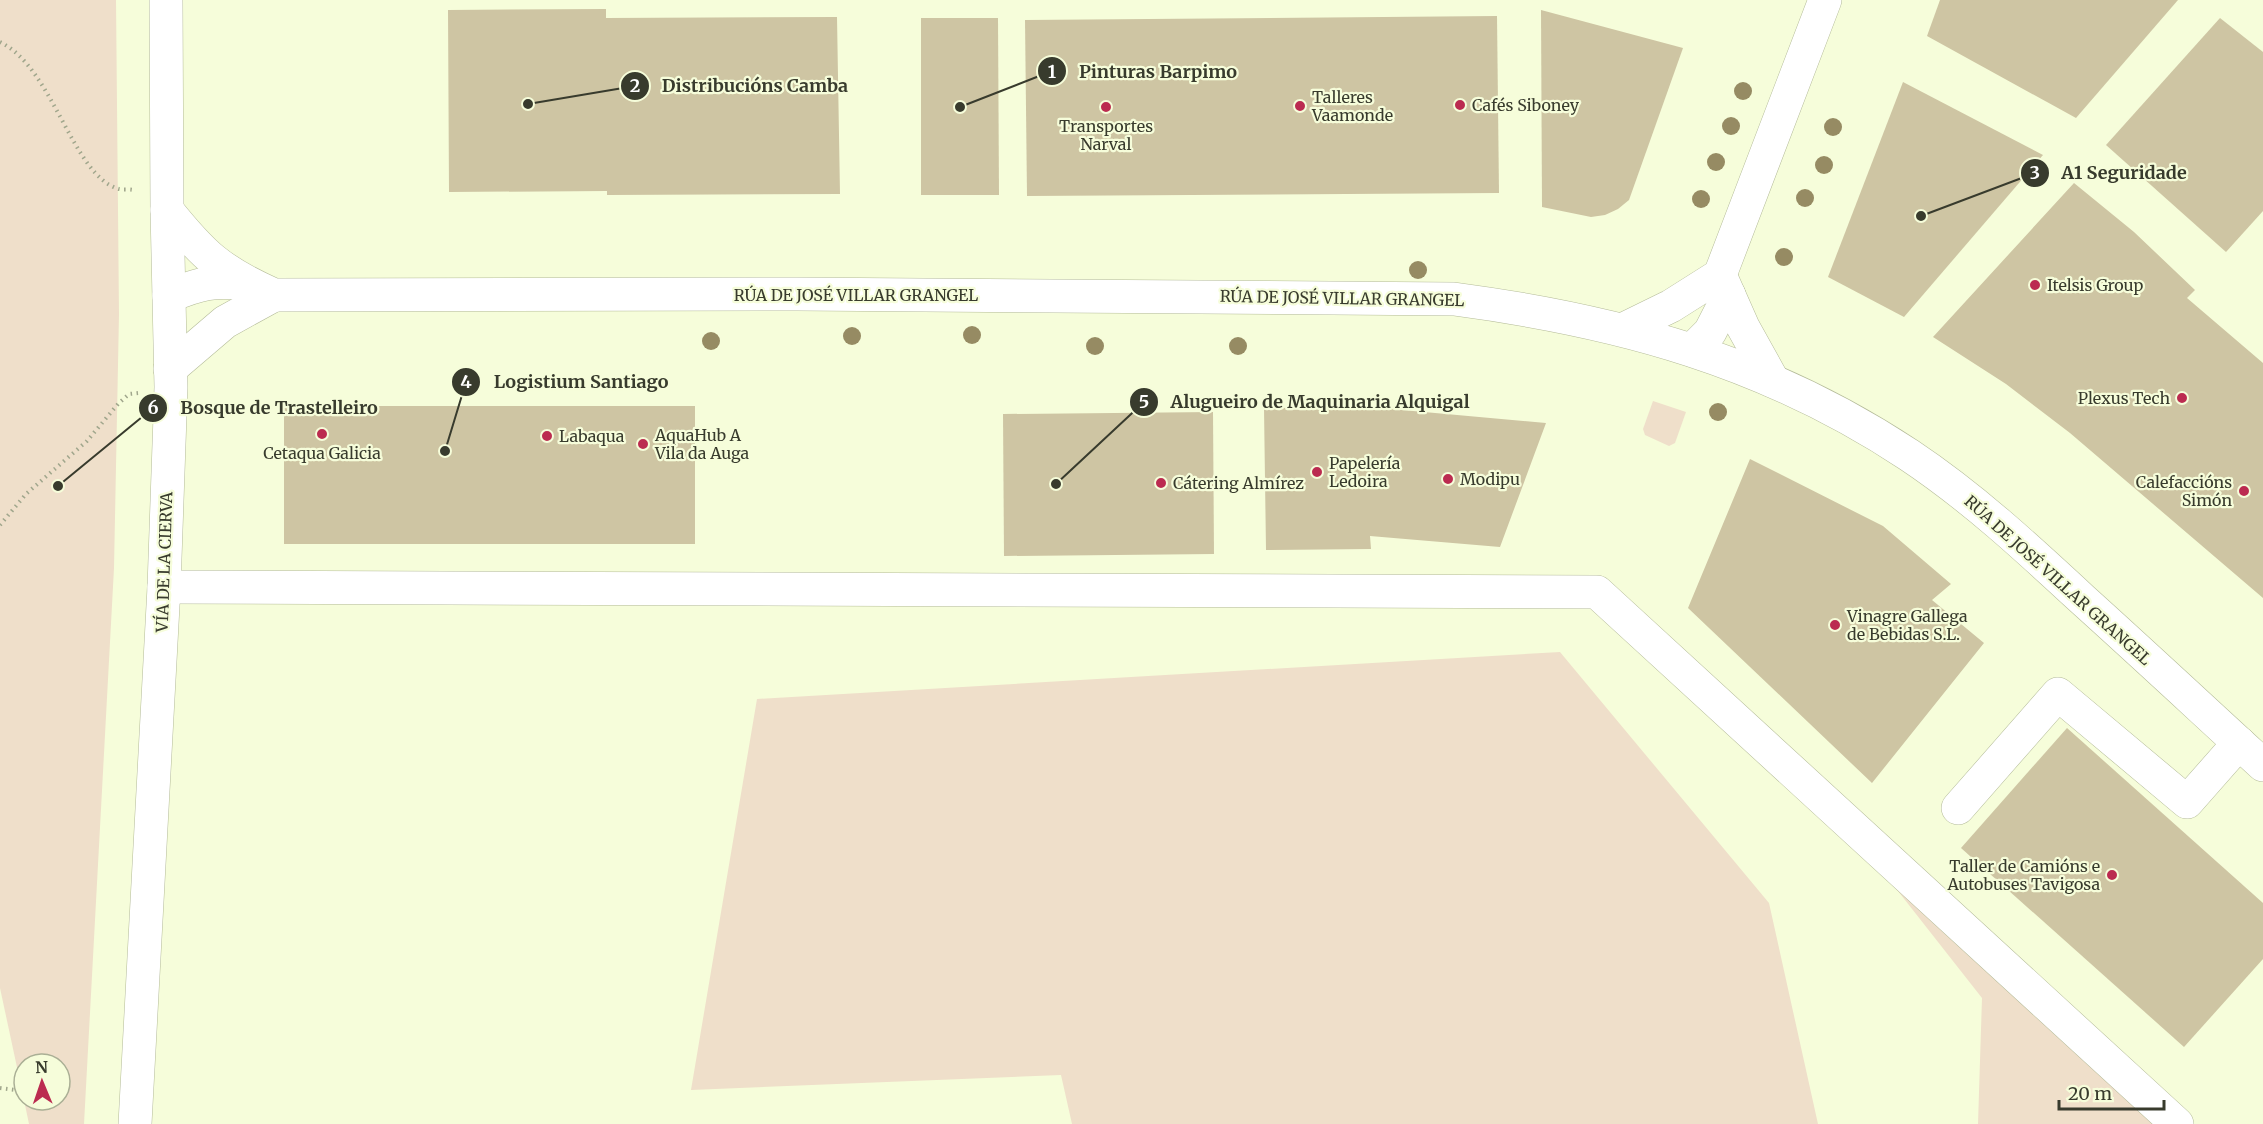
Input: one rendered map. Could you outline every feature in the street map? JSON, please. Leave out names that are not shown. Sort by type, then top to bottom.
[{"type":"street","name":"VÍA DE LA CIERVA","points":[[135,1124],[164,587],[171,378],[166,0]]},
{"type":"street","points":[[1692,350],[1693,315],[1716,287],[1825,0]]},
{"type":"street","points":[[167,200],[194,244],[258,296],[225,322],[171,378]]},
{"type":"street","points":[[1624,329],[1716,287]]},
{"type":"street","points":[[1716,287],[1743,327],[1773,381]]},
{"type":"street","name":"RÚA DE JOSÉ VILLAR GRANGEL","points":[[169,296],[211,307],[258,296],[797,294],[1454,299],[1532,309],[1624,329],[1692,350],[1773,381],[1855,422],[1909,455],[1966,496],[2022,543],[2263,765]]},
{"type":"street","points":[[164,587],[1597,591],[2177,1124]]},
{"type":"street","points":[[1958,808],[2058,694],[2187,802],[2239,743]]},
{"type":"path","points":[[0,42],[11,47],[36,73],[78,148],[103,180],[119,189],[167,200]]},
{"type":"path","points":[[0,525],[26,494],[87,441],[129,394],[171,378]]},
{"type":"shaded area","points":[[0,0],[116,0],[119,314],[114,568],[84,1124],[29,1124],[26,1112],[72,1112],[72,1052],[14,1052],[0,988]]},
{"type":"shaded area","points":[[1653,401],[1686,412],[1675,443],[1669,446],[1645,435],[1643,429]]},
{"type":"shaded area","points":[[1560,652],[1769,903],[1818,1124],[1072,1124],[1061,1075],[691,1090],[757,699]]},
{"type":"shaded area","points":[[1883,872],[2154,1124],[1978,1124],[1982,998]]},
{"type":"building","points":[[1940,0],[2178,0],[2076,118],[1927,36]]},
{"type":"building","points":[[606,9],[606,18],[837,17],[840,194],[607,195],[607,191],[449,192],[448,10]]},
{"type":"building","points":[[1541,10],[1683,48],[1629,200],[1618,209],[1605,215],[1591,217],[1542,207]]},
{"type":"building","points":[[1497,16],[1499,193],[1027,196],[1025,20]]},
{"type":"building","points":[[921,18],[998,18],[999,195],[921,195]]},
{"type":"building","points":[[2220,18],[2263,52],[2263,211],[2226,252],[2106,145]]},
{"type":"building","points":[[1903,82],[2043,155],[1904,317],[1828,277]]},
{"type":"building","points":[[2074,183],[2134,232],[2195,290],[2187,298],[2263,363],[2263,598],[2070,433],[2006,384],[1933,337]]},
{"type":"building","points":[[284,406],[695,406],[695,544],[284,544]]},
{"type":"building","points":[[1369,407],[1546,423],[1500,547],[1370,536],[1371,549],[1266,550],[1264,408]]},
{"type":"building","points":[[1213,412],[1214,554],[1004,556],[1003,414]]},
{"type":"building","name":"Vinagre Gallega de Bebidas S.L.","points":[[1750,459],[1883,526],[1951,584],[1932,600],[1984,643],[1872,783],[1688,608]]},
{"type":"building","name":"Taller de Camións e Autobuses Tavigosa","points":[[2067,728],[2263,903],[2263,959],[2184,1047],[1961,848]]},
{"type":"place","name":"Distribucións Camba","points":[[528,104]]},
{"type":"place","name":"Cafés Siboney","points":[[1460,105]]},
{"type":"place","name":"Talleres Vaamonde","points":[[1300,106]]},
{"type":"place","name":"Pinturas Barpimo","points":[[960,107]]},
{"type":"place","name":"Transportes Narval","points":[[1106,107]]},
{"type":"place","name":"A1 Seguridade","points":[[1921,216]]},
{"type":"place","name":"Itelsis Group","points":[[2035,285]]},
{"type":"place","name":"Plexus Tech","points":[[2182,398]]},
{"type":"place","name":"Cetaqua Galicia","points":[[322,434]]},
{"type":"place","name":"Labaqua","points":[[547,436]]},
{"type":"place","name":"AquaHub A Vila da Auga","points":[[643,444]]},
{"type":"place","name":"Logistium Santiago","points":[[445,451]]},
{"type":"place","name":"Papelería Ledoira","points":[[1317,472]]},
{"type":"place","name":"Modipu","points":[[1448,479]]},
{"type":"place","name":"Cátering Almírez","points":[[1161,483]]},
{"type":"place","name":"Alugueiro de Maquinaria Alquigal","points":[[1056,484]]},
{"type":"place","name":"Bosque de Trastelleiro","points":[[58,486]]},
{"type":"place","name":"Calefaccións Simón","points":[[2244,491]]},
{"type":"place","name":"Vinagre Gallega de Bebidas S.L.","points":[[1835,625]]},
{"type":"place","name":"Taller de Camións e Autobuses Tavigosa","points":[[2112,875]]}]
